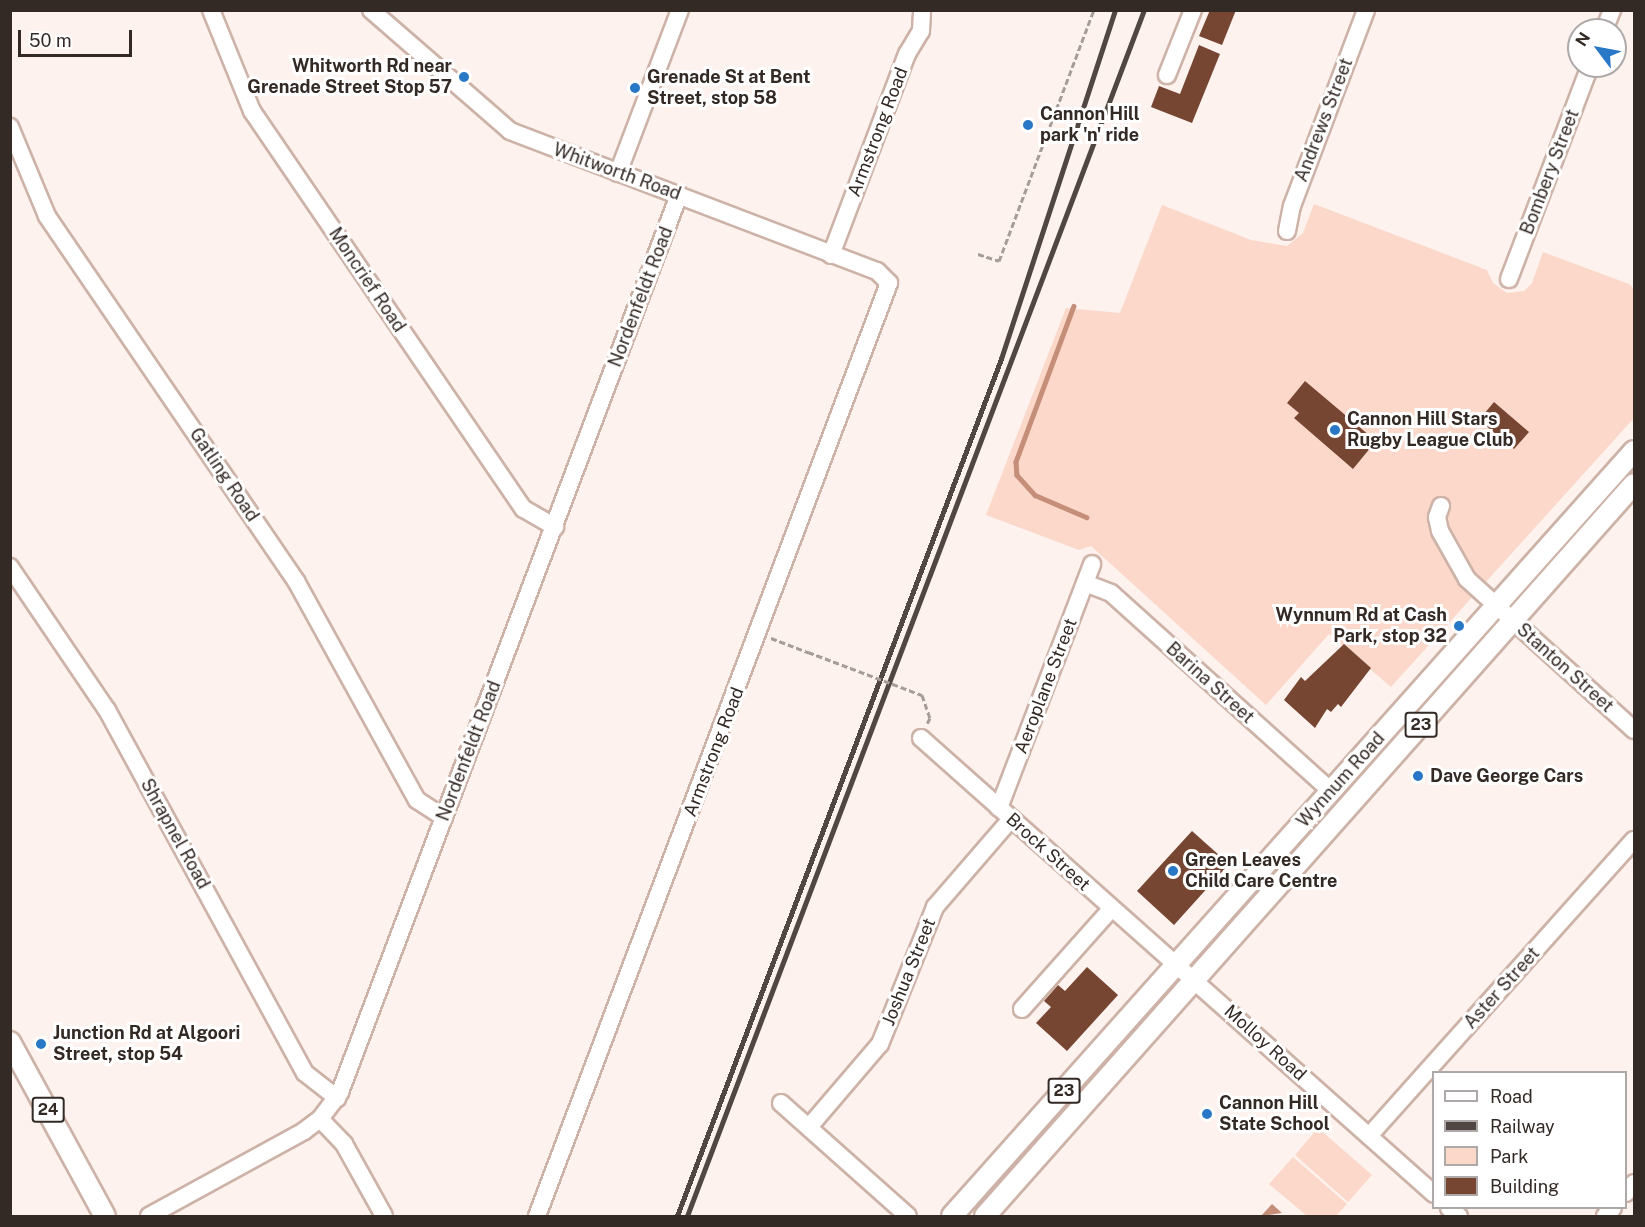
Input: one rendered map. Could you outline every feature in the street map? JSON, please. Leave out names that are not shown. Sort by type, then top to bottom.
[{"type":"main road","name":"Wynnum Road","points":[[952,1216],[1635,451]]},
{"type":"main road","name":"Wynnum Road","points":[[985,1216],[1635,484]]},
{"type":"main road","name":"24","points":[[10,1042],[102,1215]]},
{"type":"street","name":"Moncrief Road","points":[[211,10],[252,111],[524,509],[555,527]]},
{"type":"street","name":"Whitworth Road","points":[[371,10],[510,131],[881,273],[889,286]]},
{"type":"street","points":[[618,172],[680,10]]},
{"type":"street","name":"Armstrong Road","points":[[831,255],[907,54],[921,31],[922,10]]},
{"type":"street","points":[[1167,75],[1193,10]]},
{"type":"street","name":"Andrews Street","points":[[1287,231],[1292,206],[1366,10]]},
{"type":"street","name":"Bombery Street","points":[[1509,279],[1585,78]]},
{"type":"street","name":"Gatling Road","points":[[10,127],[46,216],[296,581],[412,791],[426,808],[443,817]]},
{"type":"street","name":"Nordenfeldt Road","points":[[149,1216],[320,1119],[337,1098],[679,195]]},
{"type":"street","name":"Armstrong Road","points":[[537,1216],[889,286]]},
{"type":"street","name":"Stanton Street","points":[[1441,506],[1437,517],[1440,531],[1467,579],[1635,730]]},
{"type":"street","name":"Aeroplane Street","points":[[1005,814],[1092,564]]},
{"type":"street","name":"Shrapnel Road","points":[[10,567],[111,717],[305,1073],[337,1098]]},
{"type":"street","name":"Barina Street","points":[[1085,583],[1111,593],[1331,791]]},
{"type":"street","name":"Brock Street","points":[[921,738],[1175,965]]},
{"type":"street","name":"Joshua Street","points":[[809,1127],[880,1044],[935,907],[1005,814]]},
{"type":"street","name":"Aster Street","points":[[1369,1136],[1635,840]]},
{"type":"street","points":[[1022,1009],[1111,909]]},
{"type":"street","name":"Molloy Road","points":[[1175,965],[1432,1192]]},
{"type":"street","points":[[781,1103],[908,1216]]},
{"type":"street","points":[[320,1119],[344,1144],[384,1216]]},
{"type":"path","points":[[978,254],[999,261],[1094,10]]},
{"type":"path","points":[[759,633],[922,695],[930,718],[921,738]]},
{"type":"green space","points":[[1314,204],[1487,270],[1493,283],[1507,293],[1524,291],[1532,283],[1543,252],[1629,284],[1634,289],[1634,418],[1391,687],[1329,634],[1266,705],[1091,546],[1079,550],[986,515],[1066,308],[1120,313],[1162,205],[1251,240],[1287,246],[1303,233]]},
{"type":"green space","points":[[1318,1128],[1372,1175],[1348,1202],[1295,1155]]},
{"type":"green space","points":[[1293,1157],[1347,1204],[1336,1216],[1307,1216],[1269,1184]]},
{"type":"shaded area","points":[[1272,1204],[1282,1213],[1261,1216]]},
{"type":"building","points":[[1210,10],[1236,10],[1222,45],[1199,36]]},
{"type":"building","points":[[1199,45],[1220,54],[1192,123],[1151,107],[1159,86],[1180,94]]},
{"type":"building","name":"Cannon Hill Stars Rugby League Club","points":[[1305,381],[1376,441],[1353,469],[1294,418],[1299,413],[1287,403]]},
{"type":"building","points":[[1494,402],[1529,432],[1514,449],[1479,420]]},
{"type":"building","points":[[1344,644],[1371,668],[1341,707],[1338,704],[1331,712],[1327,709],[1315,728],[1284,700],[1301,677],[1305,681]]},
{"type":"building","points":[[1192,831],[1229,864],[1174,925],[1137,891]]},
{"type":"building","points":[[1087,967],[1118,995],[1067,1051],[1036,1023],[1051,1007],[1044,1001],[1058,985],[1065,991]]},
{"type":"waterway","points":[[1074,306],[1016,462],[1017,475],[1035,495],[1086,517]]},
{"type":"railway","points":[[677,1216],[1001,359],[1115,10]]},
{"type":"railway","points":[[687,1216],[1144,10]]},
{"type":"place","name":"Whitworth Rd near Grenade Street Stop 57","points":[[464,77]]},
{"type":"place","name":"Grenade St at Bent Street, stop 58","points":[[635,88]]},
{"type":"place","name":"Cannon Hill park 'n' ride","points":[[1028,125]]},
{"type":"place","name":"Cannon Hill Stars Rugby League Club","points":[[1335,430]]},
{"type":"place","name":"Wynnum Rd at Cash Park, stop 32","points":[[1459,626]]},
{"type":"place","name":"Dave George Cars","points":[[1418,776]]},
{"type":"place","name":"Green Leaves Child Care Centre","points":[[1173,871]]},
{"type":"place","name":"Junction Rd at Algoori Street, stop 54","points":[[41,1044]]},
{"type":"place","name":"Cannon Hill State School","points":[[1207,1114]]}]
